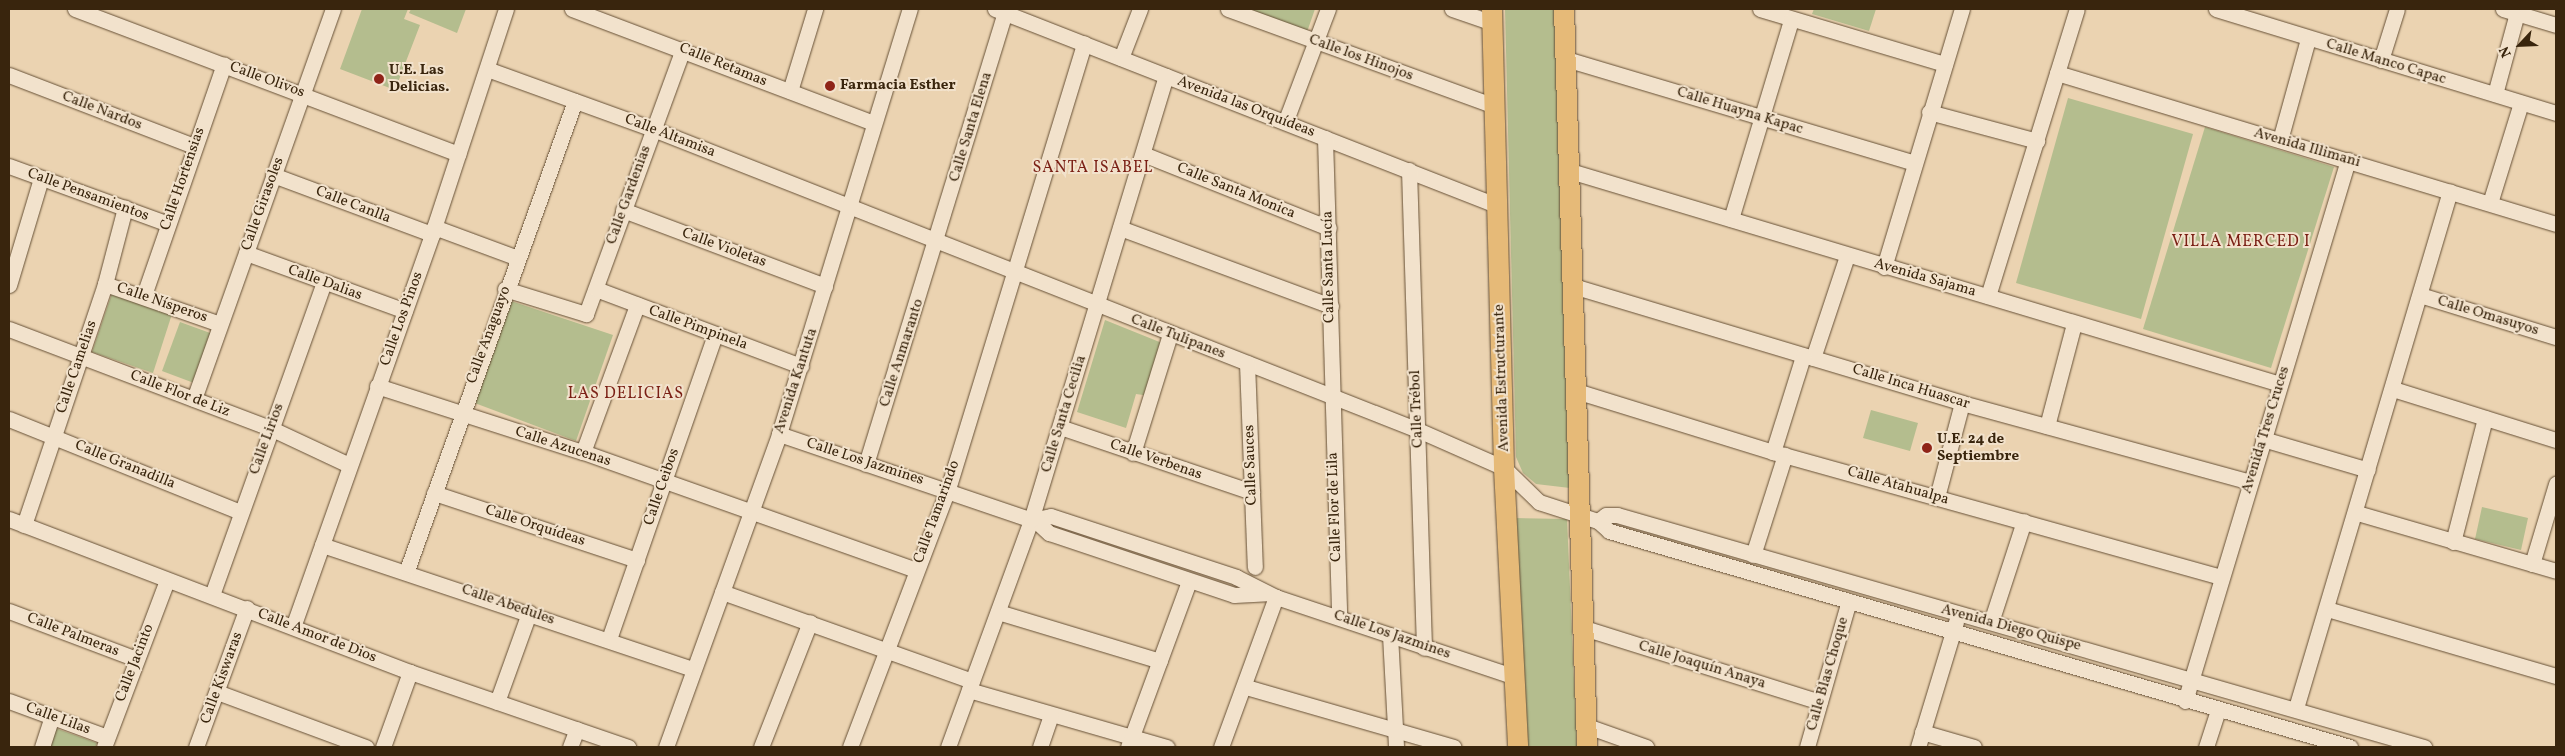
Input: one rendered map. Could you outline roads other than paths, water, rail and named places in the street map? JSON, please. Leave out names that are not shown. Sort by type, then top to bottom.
[{"type":"main road","points":[[1564,9],[1576,391],[1589,518],[1584,628],[1587,747]]},
{"type":"main road","name":"Avenida Estructurante","points":[[1492,16],[1504,468],[1518,747]]},
{"type":"street","name":"Calle Olivos","points":[[75,9],[303,93],[459,154]]},
{"type":"street","name":"Calle Girasoles","points":[[194,399],[303,93],[330,9]]},
{"type":"street","name":"Calle Los Pinos","points":[[292,627],[433,231],[506,9]]},
{"type":"street","name":"Calle Retamas","points":[[572,9],[596,13],[790,92],[874,123]]},
{"type":"street","points":[[790,92],[815,9]]},
{"type":"street","name":"Avenida Kantuta","points":[[666,747],[692,669],[779,434],[825,286],[852,207],[874,123],[910,9]]},
{"type":"street","points":[[1121,58],[1140,9]]},
{"type":"street","name":"Calle los Hinojos","points":[[1232,9],[1316,42],[1494,106]]},
{"type":"street","points":[[1286,120],[1328,9]]},
{"type":"street","points":[[1452,9],[1492,16]]},
{"type":"street","points":[[1988,296],[2077,9]]},
{"type":"street","name":"Calle Manco Capac","points":[[2216,9],[2308,39],[2556,113]]},
{"type":"street","points":[[2381,60],[2397,9]]},
{"type":"street","points":[[1765,10],[1791,20],[1945,64]]},
{"type":"street","name":"Avenida las Orquídeas","points":[[1000,11],[1166,76],[1286,120],[1326,138],[1496,205]]},
{"type":"street","name":"Calle Santa Elena","points":[[937,241],[1000,11]]},
{"type":"street","points":[[1884,267],[1929,112],[1962,11]]},
{"type":"street","points":[[2495,94],[2510,11],[2548,18]]},
{"type":"street","points":[[1731,219],[1763,119],[1791,20]]},
{"type":"street","points":[[2280,140],[2308,39]]},
{"type":"street","name":"Calle Tamarindo","points":[[850,747],[948,489],[1084,43]]},
{"type":"street","name":"Calle Gardenias","points":[[505,289],[586,314],[683,48]]},
{"type":"street","name":"Calle Huayna Kapac","points":[[1566,59],[1915,163]]},
{"type":"street","name":"Calle Hortensias","points":[[144,296],[194,146],[224,64]]},
{"type":"street","name":"Calle Altamisa","points":[[487,69],[653,129],[852,207]]},
{"type":"street","name":"Avenida Illimani","points":[[2057,73],[2556,224]]},
{"type":"street","name":"Calle Nardos","points":[[9,75],[194,146]]},
{"type":"street","name":"Calle Santa Cecilia","points":[[948,747],[1034,521],[1060,428],[1166,76]]},
{"type":"street","name":"Calle Anaguayo","points":[[407,570],[460,414],[574,101]]},
{"type":"street","points":[[2490,203],[2521,103]]},
{"type":"street","points":[[1929,112],[2037,141]]},
{"type":"street","name":"Calle Santa Lucía","points":[[1326,138],[1331,306],[1331,397]]},
{"type":"street","name":"Calle Santa Monica","points":[[1143,154],[1329,228]]},
{"type":"street","name":"Avenida Tres Cruces","points":[[2185,701],[2221,576],[2348,160]]},
{"type":"street","name":"Calle Pensamientos","points":[[9,166],[168,224]]},
{"type":"street","name":"Calle Trébol","points":[[1409,170],[1424,648]]},
{"type":"street","name":"Avenida Sajama","points":[[1570,171],[1847,256],[1988,296],[2074,324],[2280,384]]},
{"type":"street","name":"Calle Canlla","points":[[274,175],[433,231],[518,258]]},
{"type":"street","points":[[9,285],[41,178]]},
{"type":"street","points":[[2296,708],[2357,512],[2450,191]]},
{"type":"street","name":"Calle Tulipanes","points":[[852,207],[1170,334],[1418,430],[1504,468]]},
{"type":"street","name":"Calle Camelias","points":[[24,524],[105,284],[126,208]]},
{"type":"street","name":"Calle Violetas","points":[[623,210],[825,286]]},
{"type":"street","points":[[1120,228],[1331,306]]},
{"type":"street","name":"Calle Anmaranto","points":[[866,464],[937,241]]},
{"type":"street","name":"Calle Dalias","points":[[246,253],[405,311]]},
{"type":"street","points":[[1753,556],[1779,453],[1808,357],[1847,256]]},
{"type":"street","name":"Calle Lirios","points":[[212,595],[270,428],[324,283]]},
{"type":"street","name":"Calle Nísperos","points":[[105,284],[220,324]]},
{"type":"street","name":"Calle Inca Huascar","points":[[1573,286],[1962,403],[2250,482]]},
{"type":"street","name":"Calle Pimpinela","points":[[596,289],[801,366]]},
{"type":"street","name":"Calle Omasuyos","points":[[2420,295],[2556,337]]},
{"type":"street","points":[[582,452],[637,305]]},
{"type":"street","points":[[2047,426],[2074,324]]},
{"type":"street","name":"Calle Flor de Liz","points":[[9,329],[270,428],[349,465]]},
{"type":"street","name":"Calle Ceibos","points":[[609,638],[715,334]]},
{"type":"street","points":[[1133,452],[1170,334]]},
{"type":"street","name":"Calle Sauces","points":[[1247,363],[1255,567]]},
{"type":"street","name":"Calle Azucenas","points":[[377,386],[582,452],[916,570]]},
{"type":"street","points":[[2393,389],[2556,440]]},
{"type":"street","name":"Calle Atahualpa","points":[[1576,391],[1779,453],[2221,576]]},
{"type":"street","name":"Calle Flor de Lila","points":[[1331,397],[1339,616]]},
{"type":"street","points":[[1937,497],[1962,403]]},
{"type":"street","points":[[2453,542],[2485,418]]},
{"type":"street","name":"Calle Granadilla","points":[[9,419],[240,512]]},
{"type":"street","name":"Calle Verbenas","points":[[1060,428],[1252,492]]},
{"type":"street","name":"Calle Los Jazmines","points":[[779,434],[866,464],[948,489],[1034,521],[1045,532],[1234,595],[1272,595]]},
{"type":"street","points":[[2263,439],[2368,470]]},
{"type":"street","name":"Avenida Diego Quispe","points":[[1504,468],[1539,502],[1589,518],[1615,533],[1953,631],[2185,701],[2350,747]]},
{"type":"street","points":[[2532,564],[2556,484]]},
{"type":"street","name":"Calle Orquídeas","points":[[434,493],[637,560]]},
{"type":"street","points":[[2357,512],[2556,571]]},
{"type":"street","name":"Avenida Diego Quispe","points":[[1589,518],[1617,515],[1753,556],[2192,678],[2424,747]]},
{"type":"street","name":"Calle Los Jazmines","points":[[1034,521],[1051,516],[1236,578],[1272,595],[1339,616],[1424,648],[1515,677]]},
{"type":"street","name":"Calle Amor de Dios","points":[[9,519],[167,580],[247,608],[410,672],[628,747]]},
{"type":"street","points":[[1991,622],[2024,521]]},
{"type":"street","name":"Calle Abedules","points":[[322,544],[407,570],[529,613],[609,638],[692,669]]},
{"type":"street","name":"Calle Jacinto","points":[[106,742],[167,580]]},
{"type":"street","points":[[1130,742],[1189,580]]},
{"type":"street","points":[[722,592],[888,648],[971,685],[1051,715],[1130,742],[1167,747]]},
{"type":"street","points":[[1221,747],[1246,686],[1272,595]]},
{"type":"street","name":"Calle Blas Choque","points":[[1807,747],[1849,601]]},
{"type":"street","name":"Calle Kiswaras","points":[[196,747],[247,608]]},
{"type":"street","points":[[2327,609],[2556,676]]},
{"type":"street","name":"Calle Palmeras","points":[[9,611],[136,659]]},
{"type":"street","points":[[998,612],[1160,661]]},
{"type":"street","points":[[497,702],[529,613]]},
{"type":"street","points":[[1918,747],[1959,614]]},
{"type":"street","points":[[762,747],[810,622]]},
{"type":"street","name":"Calle Joaquín Anaya","points":[[1584,628],[1820,702]]},
{"type":"street","points":[[1390,635],[1395,740]]},
{"type":"street","points":[[384,747],[410,672]]},
{"type":"street","points":[[1246,686],[1395,740],[1454,747]]},
{"type":"street","points":[[217,692],[366,747]]},
{"type":"street","name":"Calle Lilas","points":[[9,701],[106,742]]},
{"type":"street","points":[[2206,747],[2218,709]]},
{"type":"street","points":[[1040,747],[1051,715]]},
{"type":"street","points":[[42,747],[52,718]]},
{"type":"street","points":[[1587,726],[1646,747]]},
{"type":"street","points":[[570,747],[577,729]]},
{"type":"street","points":[[1922,732],[1974,747]]},
{"type":"place","name":"U.E. Las Delicias.","points":[[379,79]]},
{"type":"place","name":"Farmacia Esther","points":[[830,86]]},
{"type":"place","name":"U.E. 24 de Septiembre","points":[[1927,448]]},
{"type":"district","name":"SANTA ISABEL","points":[[1093,168]]},
{"type":"district","name":"VILLA MERCED I","points":[[2241,242]]},
{"type":"district","name":"LAS DELICIAS","points":[[626,394]]}]
